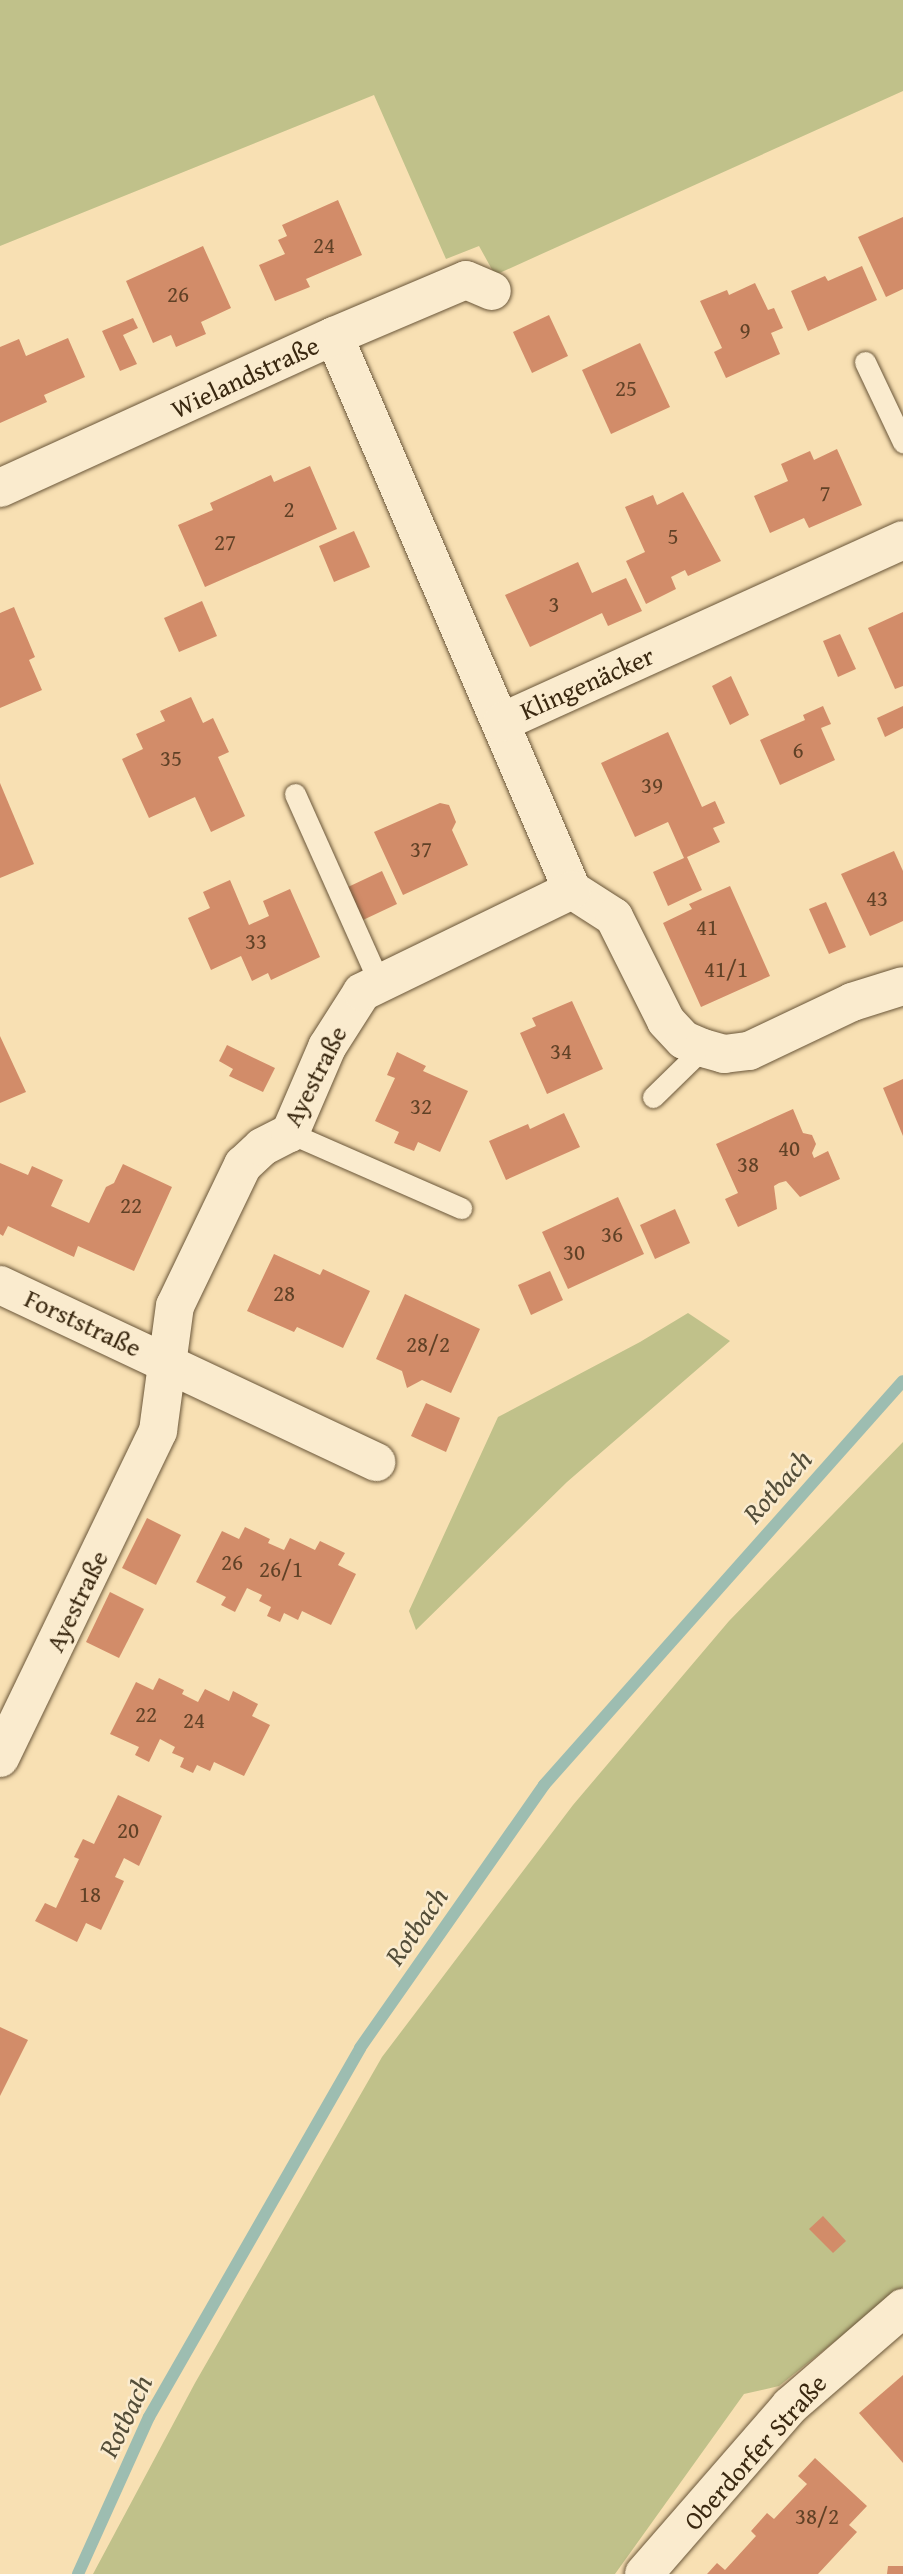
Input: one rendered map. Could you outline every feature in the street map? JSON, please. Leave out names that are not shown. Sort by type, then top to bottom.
[{"type":"street","name":"Wielandstraße","points":[[0,488],[466,279],[492,291]]},
{"type":"street","name":"Klingenäcker","points":[[334,336],[502,722],[903,540]]},
{"type":"street","points":[[502,722],[572,890],[614,917],[666,1021],[684,1040],[724,1054],[749,1051],[852,1002],[903,986]]},
{"type":"street","name":"Ayestraße","points":[[0,1758],[158,1432],[175,1306],[243,1165],[262,1147],[289,1133],[327,1047],[353,1002],[362,992],[572,890]]},
{"type":"street","name":"Forststraße","points":[[0,1285],[167,1361]]},
{"type":"street","points":[[167,1361],[376,1462]]},
{"type":"street","name":"Oberdorfer Straße","points":[[644,2574],[790,2406],[903,2308]]},
{"type":"lane","points":[[865,362],[903,442]]},
{"type":"lane","points":[[295,794],[379,982]]},
{"type":"lane","points":[[653,1097],[703,1048]]},
{"type":"lane","points":[[289,1133],[461,1208]]},
{"type":"green space","points":[[0,0],[903,0],[903,91],[495,275],[479,246],[446,259],[374,95],[0,246]]},
{"type":"green space","points":[[688,1313],[730,1341],[567,1482],[416,1630],[409,1611],[498,1417],[640,1342]]},
{"type":"green space","points":[[903,1442],[903,2287],[779,2386],[744,2394],[615,2574],[93,2574],[195,2383],[382,2057],[573,1805],[729,1621]]},
{"type":"building","points":[[338,200],[362,255],[306,279],[310,287],[275,301],[259,265],[285,254],[278,240],[287,236],[282,225]]},
{"type":"building","points":[[903,217],[903,289],[886,297],[858,237]]},
{"type":"building","points":[[203,246],[231,308],[201,322],[206,334],[176,347],[171,335],[153,343],[126,281]]},
{"type":"building","points":[[862,266],[877,300],[808,331],[791,291],[825,276],[828,281]]},
{"type":"building","points":[[755,283],[768,310],[774,308],[783,328],[771,333],[780,354],[726,378],[714,352],[722,348],[700,301],[727,290],[729,295]]},
{"type":"building","points":[[549,315],[568,356],[532,373],[513,332]]},
{"type":"building","points":[[133,318],[138,328],[123,335],[137,364],[120,371],[102,331]]},
{"type":"building","points":[[68,338],[85,377],[44,395],[47,402],[0,423],[0,347],[19,339],[26,356]]},
{"type":"building","points":[[640,343],[670,407],[611,434],[582,370]]},
{"type":"building","points":[[837,449],[862,505],[809,528],[804,518],[770,533],[754,496],[788,481],[781,464],[810,451],[814,460]]},
{"type":"building","points":[[310,466],[337,529],[205,587],[178,525],[213,510],[210,503],[271,475],[274,482]]},
{"type":"building","points":[[683,492],[721,561],[688,576],[685,570],[671,577],[676,589],[646,604],[626,561],[645,552],[625,507],[653,495],[657,505]]},
{"type":"building","points":[[354,531],[370,567],[334,582],[319,546]]},
{"type":"building","points":[[578,562],[592,593],[626,578],[642,611],[608,626],[602,613],[530,647],[505,595]]},
{"type":"building","points":[[202,601],[217,636],[179,652],[164,618]]},
{"type":"building","points":[[14,607],[35,657],[29,660],[42,690],[0,708],[0,613]]},
{"type":"building","points":[[903,612],[903,686],[895,689],[868,628]]},
{"type":"building","points":[[840,634],[856,669],[838,677],[823,641]]},
{"type":"building","points":[[731,676],[749,715],[730,725],[712,686]]},
{"type":"building","points":[[191,697],[203,723],[213,718],[229,752],[218,757],[245,816],[211,832],[195,797],[149,818],[122,759],[143,749],[136,734],[165,721],[160,711]]},
{"type":"building","points":[[823,706],[831,724],[821,728],[835,760],[780,785],[760,740],[805,720],[803,715]]},
{"type":"building","points":[[903,706],[903,728],[885,737],[877,718]]},
{"type":"building","points":[[668,732],[702,807],[715,801],[725,823],[713,828],[720,842],[687,857],[702,890],[668,906],[653,872],[684,858],[668,822],[635,837],[601,763]]},
{"type":"building","points":[[0,783],[34,864],[0,878]]},
{"type":"building","points":[[440,803],[449,805],[456,822],[452,830],[468,865],[403,895],[374,832]]},
{"type":"building","points":[[894,851],[903,871],[903,921],[870,936],[841,874]]},
{"type":"building","points":[[382,871],[397,904],[363,920],[348,887]]},
{"type":"building","points":[[230,880],[249,925],[269,916],[263,901],[290,889],[320,957],[271,980],[268,973],[252,981],[241,956],[211,970],[188,918],[210,908],[203,892]]},
{"type":"building","points":[[730,886],[770,976],[701,1007],[663,923],[692,909],[689,904]]},
{"type":"building","points":[[826,902],[846,947],[829,954],[809,909]]},
{"type":"building","points":[[572,1001],[603,1069],[547,1094],[520,1033],[536,1026],[532,1018]]},
{"type":"building","points":[[0,1036],[26,1092],[0,1103]]},
{"type":"building","points":[[227,1045],[275,1068],[263,1092],[229,1076],[233,1069],[219,1061]]},
{"type":"building","points":[[397,1052],[426,1066],[423,1071],[468,1091],[440,1152],[418,1142],[414,1151],[394,1143],[399,1132],[375,1121],[395,1078],[387,1075]]},
{"type":"building","points":[[903,1079],[903,1136],[883,1088]]},
{"type":"building","points":[[793,1109],[803,1133],[812,1135],[816,1144],[812,1153],[814,1158],[828,1151],[840,1179],[800,1197],[786,1181],[779,1183],[774,1186],[777,1209],[738,1227],[725,1199],[738,1193],[716,1144]]},
{"type":"building","points":[[564,1113],[580,1147],[506,1180],[489,1141],[528,1124],[530,1129]]},
{"type":"building","points":[[0,1163],[28,1175],[32,1166],[63,1180],[51,1206],[89,1223],[106,1187],[114,1183],[123,1164],[172,1187],[134,1271],[78,1246],[74,1257],[8,1226],[3,1236],[0,1234]]},
{"type":"building","points":[[618,1197],[644,1254],[568,1289],[542,1232]]},
{"type":"building","points":[[675,1209],[690,1243],[655,1259],[640,1225]]},
{"type":"building","points":[[274,1254],[320,1275],[323,1269],[370,1291],[343,1348],[297,1327],[294,1332],[247,1311]]},
{"type":"building","points":[[550,1271],[563,1300],[531,1315],[518,1285]]},
{"type":"building","points":[[405,1294],[480,1329],[451,1393],[422,1380],[407,1388],[402,1371],[376,1359]]},
{"type":"building","points":[[426,1403],[460,1418],[446,1452],[411,1436]]},
{"type":"building","points":[[147,1518],[181,1535],[156,1585],[122,1568]]},
{"type":"building","points":[[245,1527],[270,1539],[268,1543],[284,1550],[290,1538],[315,1550],[320,1541],[345,1553],[338,1565],[356,1574],[331,1625],[302,1611],[298,1620],[284,1613],[280,1622],[267,1616],[271,1607],[259,1601],[262,1595],[247,1588],[235,1612],[221,1605],[226,1597],[196,1582],[222,1531],[239,1539]]},
{"type":"building","points":[[110,1592],[144,1609],[119,1658],[86,1642]]},
{"type":"building","points":[[159,1678],[184,1690],[182,1694],[198,1702],[205,1689],[229,1701],[233,1691],[258,1704],[252,1716],[270,1725],[244,1776],[214,1762],[210,1771],[197,1765],[193,1773],[180,1767],[184,1758],[172,1753],[175,1747],[160,1739],[149,1762],[135,1755],[139,1747],[110,1734],[136,1682],[153,1690]]},
{"type":"building","points":[[118,1795],[162,1816],[139,1866],[124,1858],[115,1877],[124,1881],[101,1930],[86,1923],[77,1942],[35,1921],[45,1903],[56,1908],[79,1859],[74,1857],[83,1839],[94,1844]]},
{"type":"building","points":[[0,2027],[28,2040],[0,2096]]},
{"type":"building","points":[[823,2216],[846,2241],[833,2253],[809,2229]]},
{"type":"building","points":[[903,2375],[903,2463],[859,2413]]},
{"type":"building","points":[[815,2458],[867,2506],[849,2525],[857,2532],[818,2574],[707,2574],[717,2563],[725,2570],[756,2536],[751,2531],[767,2513],[774,2519],[807,2484],[798,2476]]},
{"type":"building","points":[[888,2566],[903,2566],[903,2574],[887,2574]]},
{"type":"waterway","name":"Rotbach","points":[[78,2574],[149,2417],[360,2048],[544,1785],[903,1381]]}]
